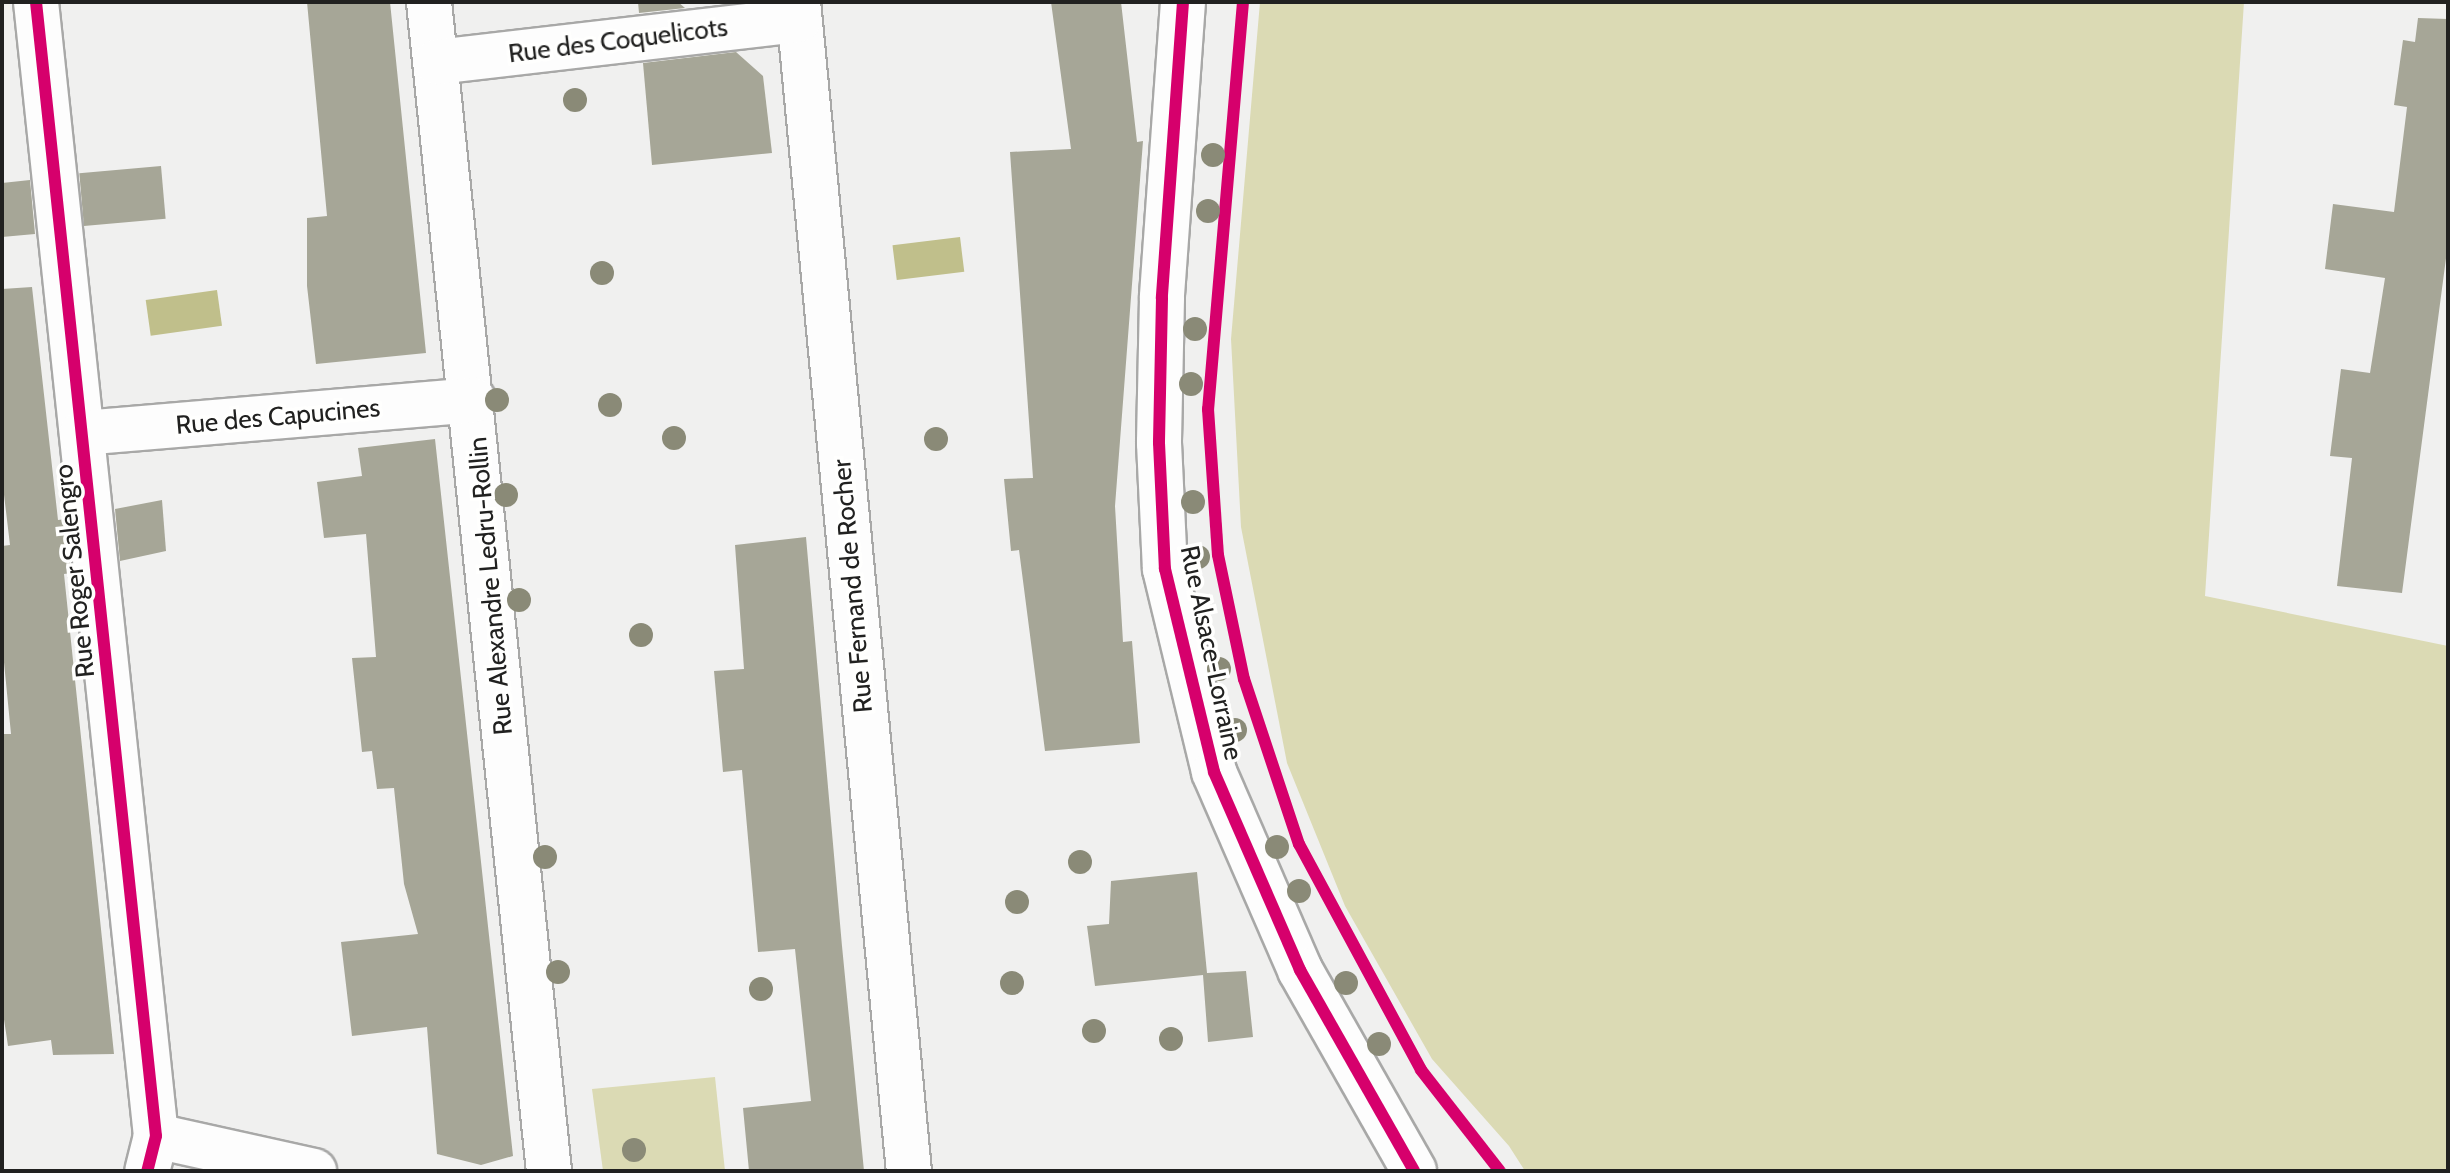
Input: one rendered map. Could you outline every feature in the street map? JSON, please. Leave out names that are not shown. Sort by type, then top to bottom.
[{"type":"street","name":"Rue Roger Salengro","points":[[36,2],[82,433],[152,1153]]},
{"type":"street","name":"Rue Alexandre Ledru-Rollin","points":[[429,2],[474,400],[549,1171]]},
{"type":"street","name":"Rue Alsace-Lorraine","points":[[1183,2],[1162,298],[1159,443],[1165,569],[1214,772],[1300,970],[1414,1171]]},
{"type":"street","name":"Rue des Coquelicots","points":[[436,62],[798,11]]},
{"type":"street","name":"Rue Fernand de Rocher","points":[[798,11],[909,1171]]},
{"type":"street","name":"Rue des Capucines","points":[[82,433],[474,400]]},
{"type":"street","points":[[152,1153],[314,1171]]},
{"type":"green space","points":[[1260,2],[2244,2],[2205,596],[2448,646],[2448,1171],[1525,1171],[1509,1146],[1432,1059],[1345,906],[1287,763],[1241,527],[1231,339]]},
{"type":"green space","points":[[715,1077],[725,1171],[603,1171],[592,1089]]},
{"type":"shaded area","points":[[960,237],[964,272],[897,280],[893,245]]},
{"type":"shaded area","points":[[217,290],[222,326],[151,336],[146,300]]},
{"type":"building","points":[[307,2],[390,2],[426,353],[316,364],[307,286],[307,218],[327,216]]},
{"type":"building","points":[[638,2],[678,2],[685,8],[639,13]]},
{"type":"building","points":[[1051,2],[1121,2],[1137,142],[1143,141],[1115,506],[1123,642],[1132,641],[1140,743],[1045,751],[1019,550],[1011,551],[1004,479],[1033,478],[1010,152],[1071,149]]},
{"type":"building","points":[[2418,18],[2448,19],[2448,243],[2402,593],[2337,586],[2352,458],[2330,456],[2341,369],[2370,373],[2385,278],[2325,269],[2333,204],[2394,212],[2407,107],[2394,105],[2403,40],[2415,42]]},
{"type":"building","points":[[736,52],[763,76],[772,153],[652,165],[643,63]]},
{"type":"building","points":[[161,166],[166,219],[84,226],[79,173]]},
{"type":"building","points":[[30,180],[35,234],[2,237],[2,183]]},
{"type":"building","points":[[32,287],[58,520],[66,519],[71,573],[64,574],[114,1054],[53,1055],[51,1040],[8,1046],[2,1006],[2,734],[11,734],[2,642],[2,546],[10,545],[2,478],[2,289]]},
{"type":"building","points":[[435,439],[513,1156],[481,1165],[437,1154],[427,1027],[352,1036],[341,942],[418,934],[404,884],[394,788],[377,789],[372,751],[362,752],[352,658],[376,657],[366,534],[324,538],[317,482],[362,476],[358,448]]},
{"type":"building","points":[[162,500],[166,551],[120,561],[115,509]]},
{"type":"building","points":[[806,537],[864,1171],[749,1171],[743,1108],[811,1101],[795,949],[758,952],[742,770],[723,772],[714,671],[744,669],[735,545]]},
{"type":"building","points":[[1197,872],[1207,973],[1246,971],[1253,1037],[1208,1042],[1203,975],[1095,986],[1087,926],[1109,924],[1111,881]]},
{"type":"cycle path","points":[[36,2],[156,1136],[147,1171]]},
{"type":"cycle path","points":[[1183,2],[1162,298],[1159,443],[1165,569],[1214,772],[1300,970],[1414,1171]]},
{"type":"cycle path","points":[[1243,2],[1208,409],[1218,555],[1244,679],[1299,844],[1421,1070],[1500,1171]]}]
